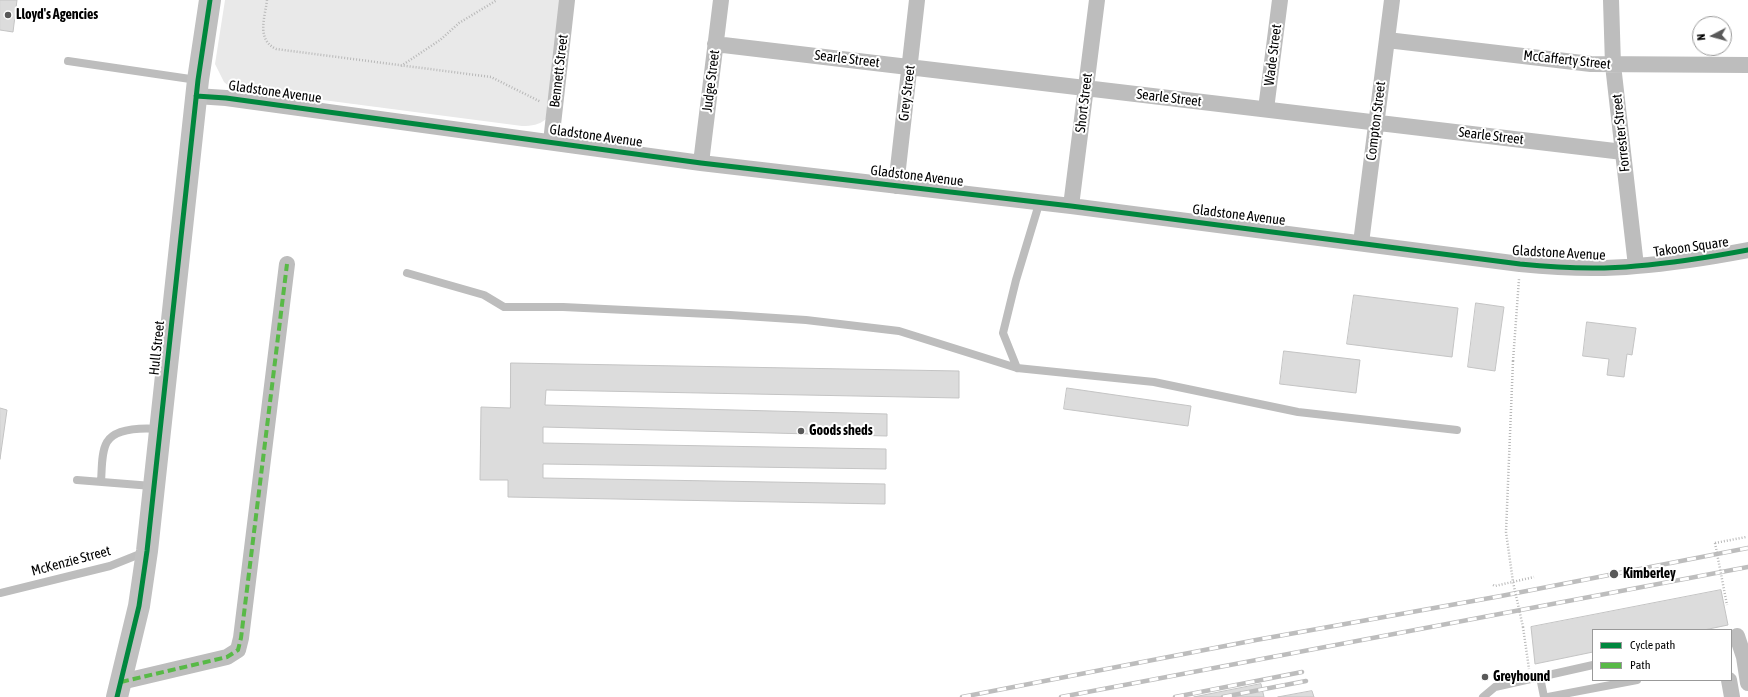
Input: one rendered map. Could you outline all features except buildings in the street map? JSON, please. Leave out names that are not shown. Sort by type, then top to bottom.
[{"type":"street","name":"Hull Street","points":[[119,690],[139,606],[147,551],[197,88],[210,0]]},
{"type":"street","name":"Bennett Street","points":[[551,142],[567,0]]},
{"type":"street","name":"Judge Street","points":[[702,163],[721,0]]},
{"type":"street","name":"Grey Street","points":[[896,186],[917,0]]},
{"type":"street","name":"Short Street","points":[[1071,206],[1097,0]]},
{"type":"street","name":"Wade Street","points":[[1266,109],[1280,0]]},
{"type":"street","name":"Compton Street","points":[[1361,243],[1392,0]]},
{"type":"street","name":"Forrester Street","points":[[1611,0],[1614,65],[1636,266]]},
{"type":"street","name":"McCafferty Street","points":[[1387,40],[1591,64],[1748,64]]},
{"type":"street","name":"Searle Street","points":[[715,44],[1623,152]]},
{"type":"street","name":"Gladstone Avenue","points":[[197,88],[234,99],[702,163],[1039,204],[1071,206],[1520,264],[1576,268],[1636,266]]},
{"type":"street","name":"Takoon Square","points":[[1636,266],[1697,259],[1748,250]]},
{"type":"street","points":[[119,690],[217,661],[233,655],[238,650],[242,631],[288,264]]},
{"type":"street","points":[[1739,635],[1748,683]]},
{"type":"street","points":[[1729,681],[1732,697]]},
{"type":"lane","points":[[68,61],[197,88]]},
{"type":"lane","points":[[1016,368],[1003,333],[1016,280],[1039,204]]},
{"type":"lane","points":[[407,273],[484,295],[504,307],[563,307],[730,315],[806,320],[891,330],[1016,368],[1154,382],[1298,412],[1457,430]]},
{"type":"lane","points":[[101,482],[103,456],[107,442],[111,437],[119,433],[132,430],[160,429]]},
{"type":"lane","points":[[77,480],[155,486]]},
{"type":"lane","name":"McKenzie Street","points":[[0,593],[110,566],[147,551]]},
{"type":"lane","points":[[1483,697],[1495,687],[1592,665]]},
{"type":"lane","points":[[1540,677],[1544,697]]},
{"type":"lane","points":[[1548,697],[1632,681]]},
{"type":"path","points":[[267,0],[263,34],[266,42],[270,46],[285,51],[491,77],[555,108]]},
{"type":"path","points":[[401,66],[440,40],[459,23],[497,0]]},
{"type":"path","points":[[1520,264],[1513,361],[1506,532],[1513,582],[1523,627],[1531,679]]},
{"type":"path","points":[[1727,605],[1715,544],[1747,536]]},
{"type":"path","points":[[1493,585],[1534,577]]},
{"type":"shaded area","points":[[225,0],[562,0],[546,119],[535,125],[522,126],[231,88],[224,82],[215,64]]},
{"type":"railway","points":[[962,697],[1256,640],[1501,596],[1748,548]]},
{"type":"railway","points":[[1061,697],[1748,567]]},
{"type":"railway","points":[[1175,697],[1302,672]]},
{"type":"railway","points":[[1223,697],[1306,681]]},
{"type":"marked path","points":[[121,682],[227,657],[238,650],[241,638],[287,264]]},
{"type":"cycle path","points":[[117,697],[139,606],[147,551],[198,80],[210,0]]},
{"type":"cycle path","points":[[196,96],[226,98],[701,163],[1071,206],[1549,267],[1607,268],[1650,265],[1748,250]]},
{"type":"place","name":"Lloyd's Agencies","points":[[8,15]]},
{"type":"place","name":"Goods sheds","points":[[801,431]]},
{"type":"place","name":"Kimberley","points":[[1614,574]]},
{"type":"place","name":"Greyhound","points":[[1485,677]]}]
